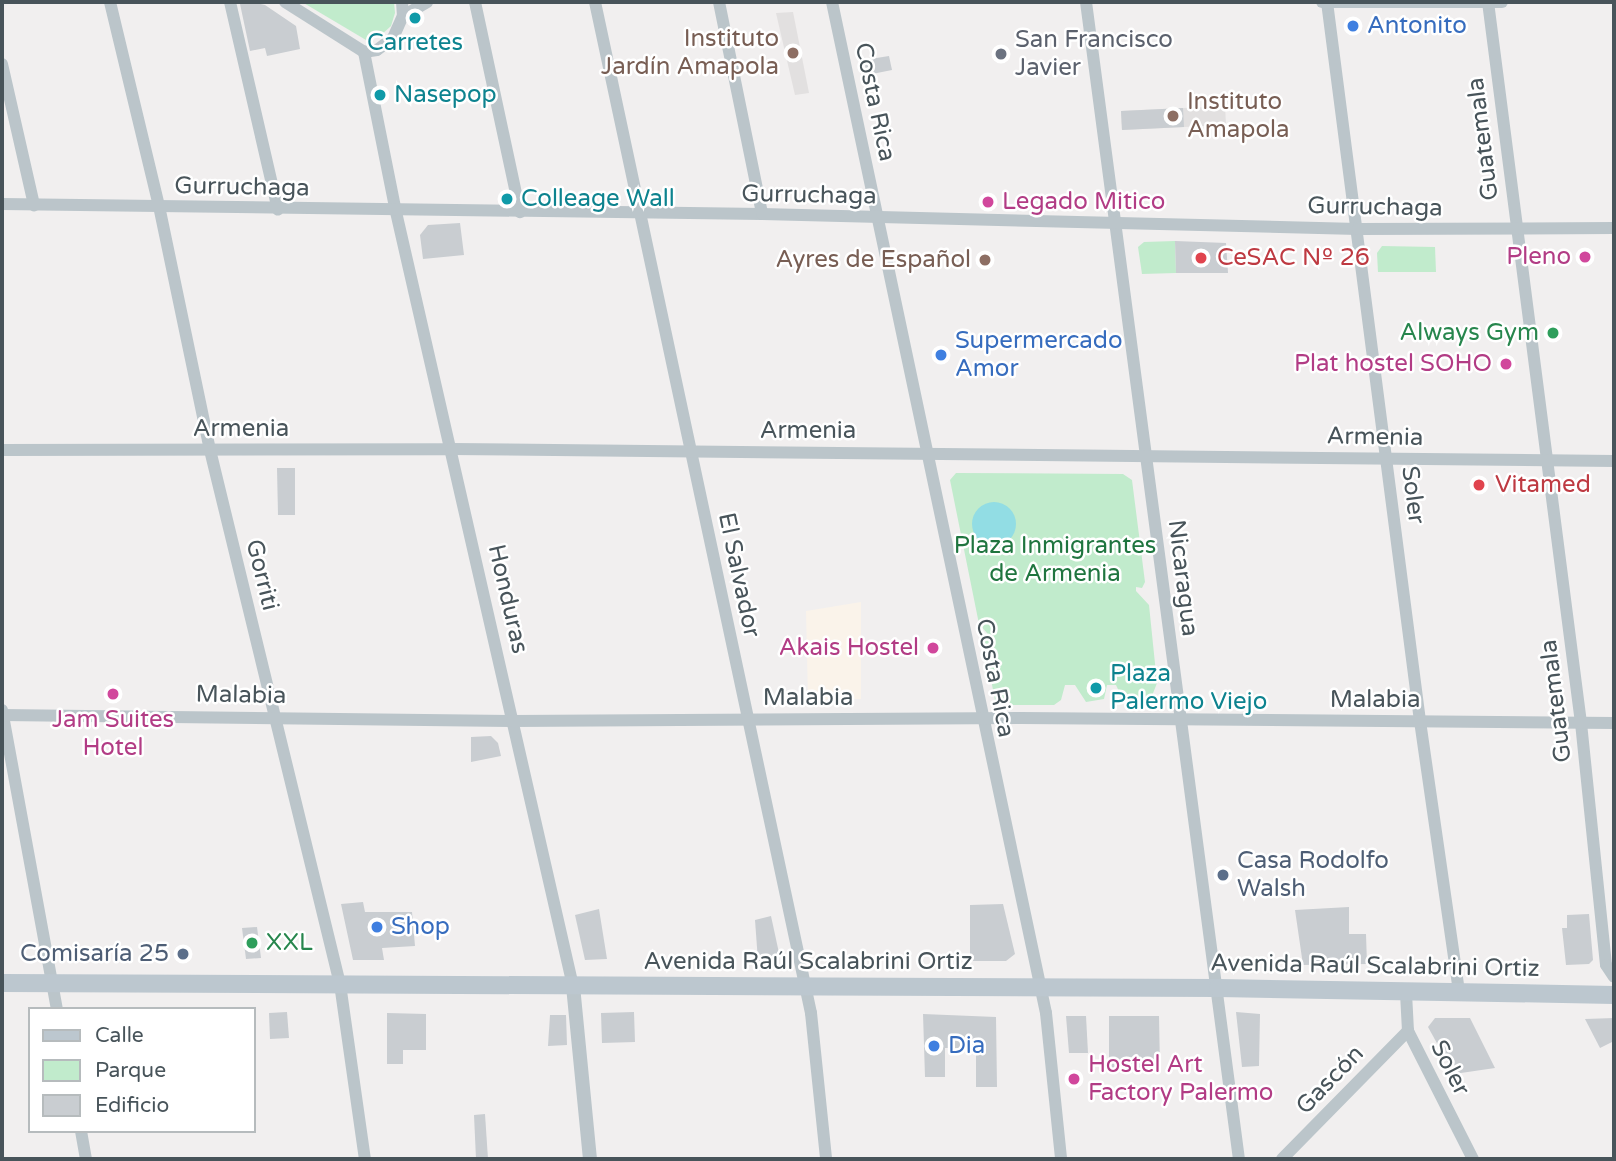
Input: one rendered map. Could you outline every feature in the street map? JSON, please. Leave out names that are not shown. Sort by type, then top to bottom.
[{"type":"main road","name":"Avenida Raúl Scalabrini Ortiz","points":[[2,983],[1218,988],[1614,995]]},
{"type":"street","name":"Gorriti","points":[[110,2],[159,206],[210,450],[340,984],[365,1159]]},
{"type":"street","points":[[230,2],[278,210]]},
{"type":"street","points":[[285,2],[365,52],[386,45],[400,29],[402,2]]},
{"type":"street","points":[[403,16],[428,2]]},
{"type":"street","points":[[475,2],[520,212]]},
{"type":"street","name":"El Salvador","points":[[595,2],[806,985],[826,1159]]},
{"type":"street","points":[[719,2],[762,214]]},
{"type":"street","name":"Costa Rica","points":[[832,2],[1041,989],[1061,1159]]},
{"type":"street","name":"Nicaragua","points":[[1086,2],[1239,1159]]},
{"type":"street","points":[[1322,2],[1502,2]]},
{"type":"street","name":"Soler","points":[[1327,2],[1420,721],[1460,992]]},
{"type":"street","name":"Guatemala","points":[[1488,2],[1581,723],[1606,965],[1614,977]]},
{"type":"street","name":"Honduras","points":[[365,52],[396,212],[573,986],[590,1159]]},
{"type":"street","points":[[2,64],[34,205]]},
{"type":"street","name":"Gurruchaga","points":[[2,204],[396,212],[762,214],[1358,229],[1516,231],[1614,228]]},
{"type":"street","name":"Armenia","points":[[2,450],[451,449],[1614,461]]},
{"type":"street","points":[[2,712],[57,1007]]},
{"type":"street","name":"Malabia","points":[[2,712],[512,721],[982,719],[1614,723]]},
{"type":"street","name":"Soler","points":[[1406,993],[1408,1031],[1473,1159]]},
{"type":"street","name":"Gascón","points":[[1282,1159],[1408,1031]]},
{"type":"street","points":[[81,1133],[86,1159]]},
{"type":"shaded area","name":"Instituto Jardín Amapola","points":[[793,12],[809,93],[795,95],[776,13]]},
{"type":"shaded area","name":"Instituto Amapola","points":[[1225,106],[1226,125],[1122,130],[1121,111]]},
{"type":"shaded area","points":[[861,602],[861,699],[808,699],[806,611]]},
{"type":"green space","points":[[302,2],[394,2],[395,13],[391,26],[380,36],[366,40]]},
{"type":"green space","points":[[1175,241],[1176,273],[1142,274],[1138,247],[1144,242]]},
{"type":"green space","points":[[1382,246],[1435,247],[1436,272],[1378,272],[1377,253]]},
{"type":"green space","name":"Plaza Inmigrantes de Armenia","points":[[956,473],[1123,474],[1132,480],[1145,582],[1142,588],[1136,587],[1136,591],[1149,605],[1157,683],[1150,701],[1142,706],[1125,704],[1116,685],[1107,685],[1104,699],[1086,702],[1075,685],[1065,685],[1061,700],[1054,705],[999,705],[995,700],[984,644],[987,633],[979,624],[950,480]]},
{"type":"water","points":[[994,502],[1010,508],[1016,524],[1010,540],[994,546],[978,540],[972,524],[978,508]]},
{"type":"building","points":[[252,2],[265,5],[296,26],[300,49],[267,56],[265,48],[250,51],[240,4]]},
{"type":"building","points":[[889,56],[892,70],[867,75],[864,60]]},
{"type":"building","points":[[1183,108],[1184,127],[1122,130],[1121,111]]},
{"type":"building","points":[[460,223],[464,255],[423,259],[420,235],[428,225]]},
{"type":"building","name":"CeSAC Nº 26","points":[[1175,241],[1226,243],[1228,273],[1176,273]]},
{"type":"building","points":[[277,468],[295,468],[295,515],[278,515]]},
{"type":"building","points":[[491,736],[498,743],[501,756],[471,762],[471,737]]},
{"type":"building","points":[[363,902],[365,912],[412,912],[415,946],[382,948],[384,960],[353,960],[341,904]]},
{"type":"building","points":[[1003,904],[1015,954],[1006,961],[970,961],[970,905]]},
{"type":"building","points":[[1349,907],[1349,934],[1366,934],[1367,964],[1303,965],[1295,910]]},
{"type":"building","points":[[599,909],[607,959],[585,960],[575,915]]},
{"type":"building","points":[[1589,914],[1593,960],[1589,964],[1566,965],[1562,928],[1567,928],[1567,915]]},
{"type":"building","points":[[771,916],[779,953],[772,960],[758,961],[755,920]]},
{"type":"building","name":"XXL","points":[[257,927],[261,958],[246,959],[242,928]]},
{"type":"building","points":[[287,1012],[289,1038],[270,1039],[269,1013]]},
{"type":"building","points":[[634,1012],[635,1042],[602,1043],[601,1013]]},
{"type":"building","points":[[1236,1012],[1260,1014],[1259,1066],[1242,1067]]},
{"type":"building","points":[[387,1013],[426,1014],[426,1050],[403,1050],[403,1064],[387,1064]]},
{"type":"building","points":[[923,1014],[996,1017],[997,1087],[976,1087],[976,1048],[945,1048],[945,1077],[925,1077]]},
{"type":"building","points":[[550,1015],[566,1015],[567,1045],[548,1046]]},
{"type":"building","points":[[1066,1016],[1086,1016],[1088,1053],[1069,1053]]},
{"type":"building","points":[[1109,1016],[1159,1016],[1160,1068],[1109,1069]]},
{"type":"building","points":[[1435,1018],[1470,1018],[1495,1068],[1454,1074],[1428,1027]]},
{"type":"building","points":[[1614,1018],[1614,1041],[1600,1048],[1585,1019]]},
{"type":"building","points":[[485,1114],[488,1159],[476,1159],[474,1115]]},
{"type":"place","name":"Carretes","points":[[415,18]]},
{"type":"place","name":"Antonito","points":[[1353,26]]},
{"type":"place","name":"Instituto Jardín Amapola","points":[[793,53]]},
{"type":"place","name":"San Francisco Javier","points":[[1001,54]]},
{"type":"place","name":"Nasepop","points":[[380,95]]},
{"type":"place","name":"Instituto Amapola","points":[[1173,116]]},
{"type":"place","name":"Colleage Wall","points":[[507,199]]},
{"type":"place","name":"Legado Mitico","points":[[988,202]]},
{"type":"place","name":"Pleno","points":[[1585,257]]},
{"type":"place","name":"CeSAC Nº 26","points":[[1201,258]]},
{"type":"place","name":"Ayres de Español","points":[[985,260]]},
{"type":"place","name":"Always Gym","points":[[1553,333]]},
{"type":"place","name":"Supermercado Amor","points":[[941,355]]},
{"type":"place","name":"Plat hostel SOHO","points":[[1506,364]]},
{"type":"place","name":"Vitamed","points":[[1479,485]]},
{"type":"place","name":"Akais Hostel","points":[[933,648]]},
{"type":"place","name":"Plaza Palermo Viejo","points":[[1096,688]]},
{"type":"place","name":"Jam Suites Hotel","points":[[113,694]]},
{"type":"place","name":"Casa Rodolfo Walsh","points":[[1223,875]]},
{"type":"place","name":"Shop","points":[[377,927]]},
{"type":"place","name":"XXL","points":[[252,943]]},
{"type":"place","name":"Comisaría 25","points":[[183,954]]},
{"type":"place","name":"Dia","points":[[934,1046]]},
{"type":"place","name":"Hostel Art Factory Palermo","points":[[1074,1079]]}]
